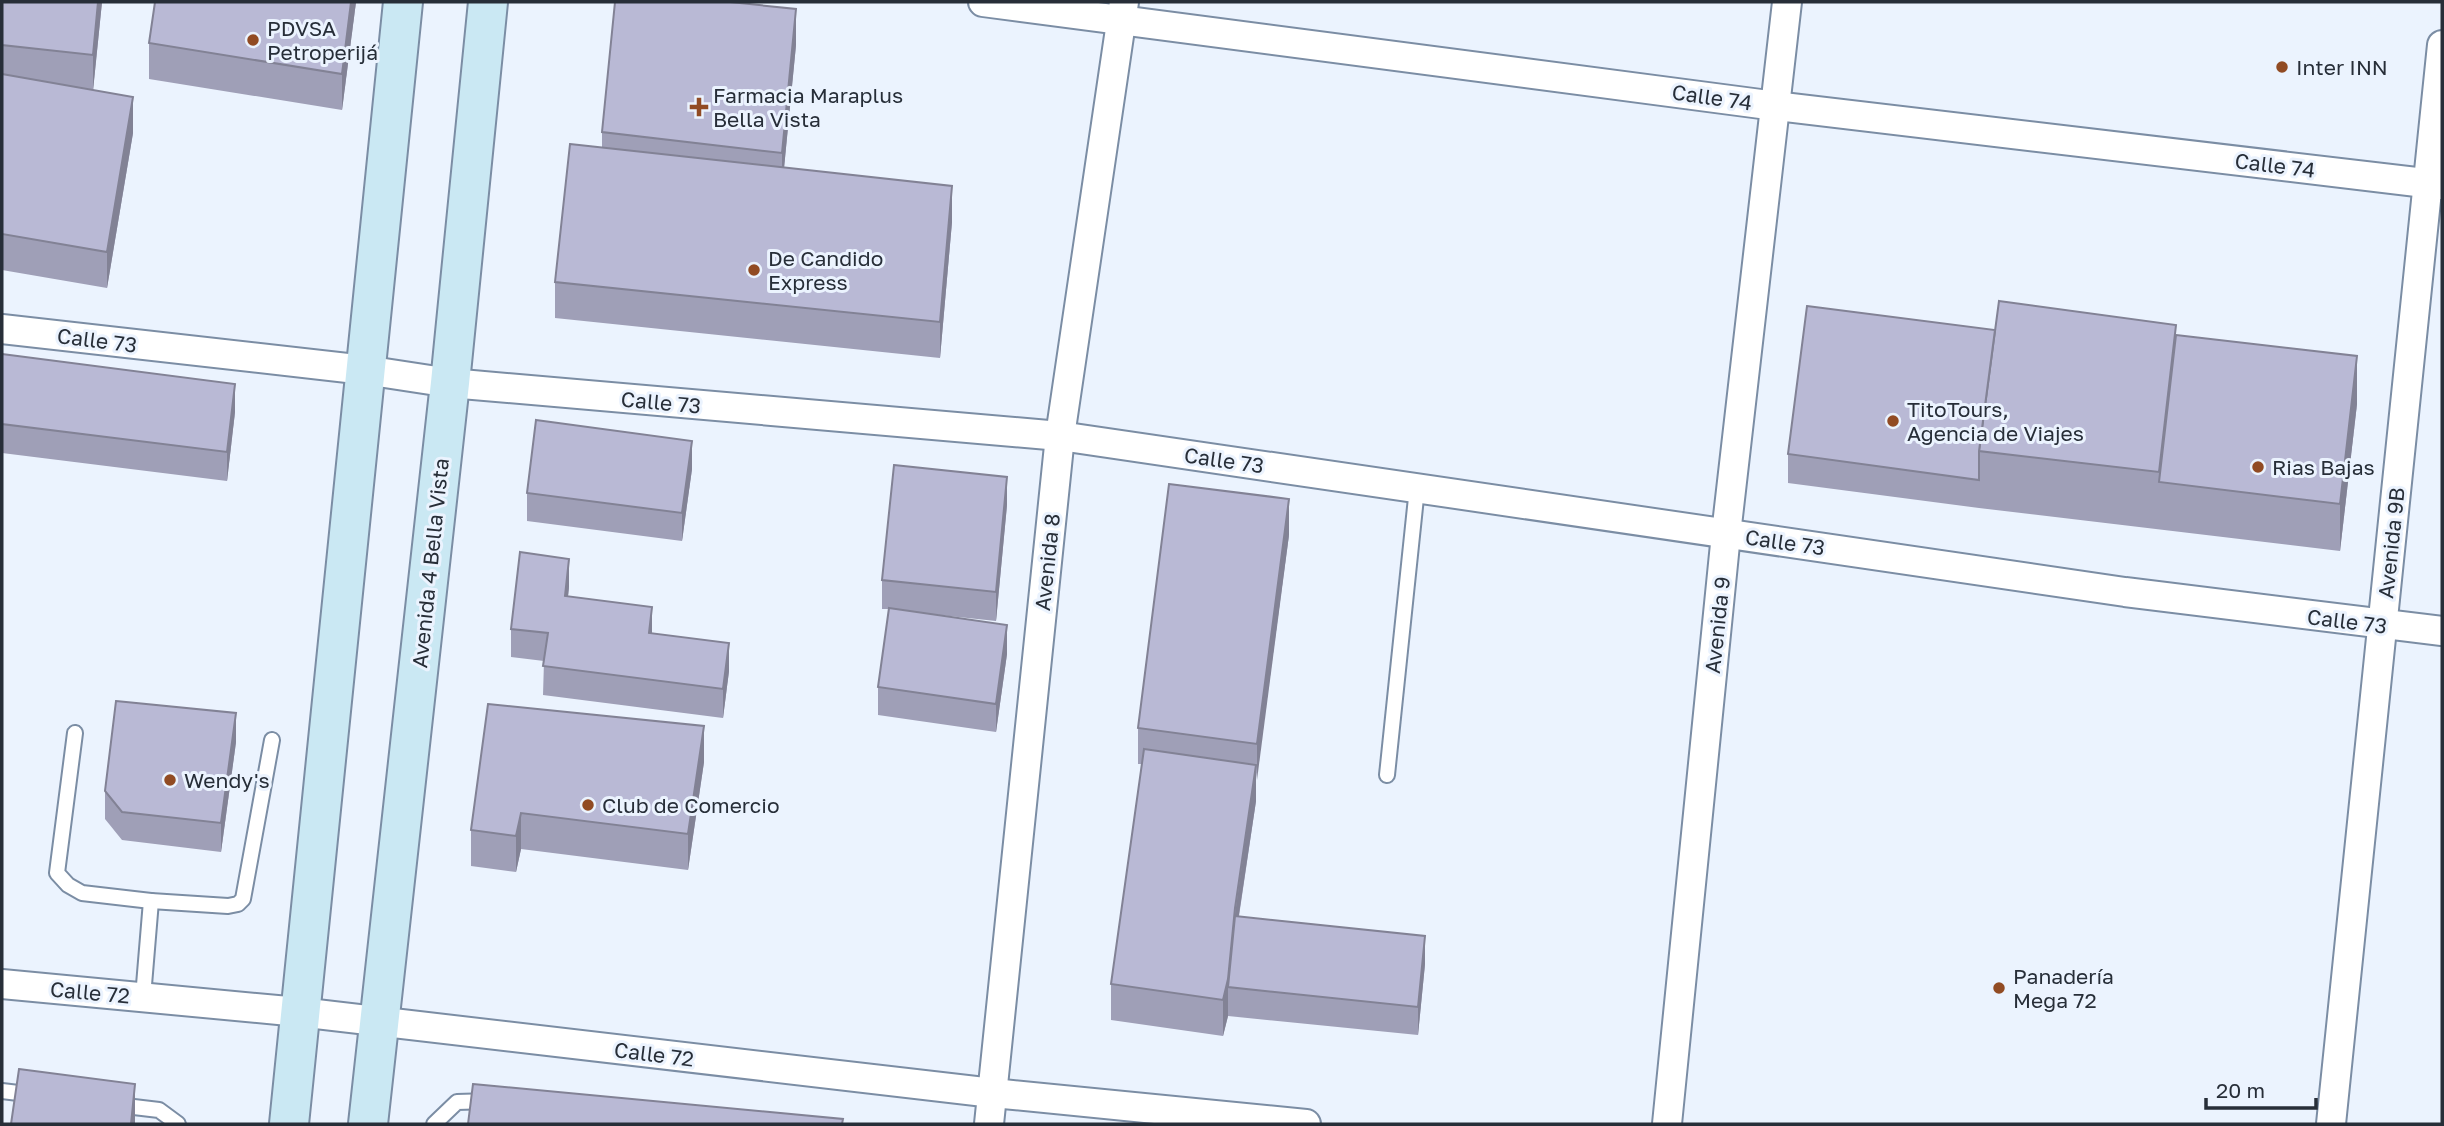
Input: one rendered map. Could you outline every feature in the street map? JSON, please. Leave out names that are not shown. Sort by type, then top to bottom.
[{"type":"street","points":[[289,1124],[403,2]]},
{"type":"street","name":"Avenida 4 Bella Vista","points":[[368,1124],[450,383],[488,2]]},
{"type":"street","name":"Calle 74","points":[[983,2],[1123,10],[1776,106],[2434,184]]},
{"type":"street","name":"Avenida 9","points":[[1667,1124],[1726,534],[1787,2]]},
{"type":"street","name":"Avenida 8","points":[[989,1124],[1060,436],[1123,10]]},
{"type":"street","name":"Avenida 9B","points":[[2331,1124],[2383,625],[2434,184],[2442,45]]},
{"type":"street","name":"Calle 73","points":[[2,328],[365,370],[450,383],[1060,436],[2125,592],[2442,631]]},
{"type":"street","name":"Calle 72","points":[[2,984],[299,1012],[993,1093],[1306,1124]]},
{"type":"lane","points":[[1387,775],[1417,488]]},
{"type":"lane","points":[[75,733],[57,873],[68,885],[82,893],[228,906],[238,904],[243,899],[272,740]]},
{"type":"lane","points":[[143,997],[151,901]]},
{"type":"lane","points":[[2,1091],[54,1097]]},
{"type":"lane","points":[[434,1124],[457,1102],[506,1100]]},
{"type":"lane","points":[[107,1104],[159,1111],[178,1124]]},
{"type":"building","points":[[2,2],[98,2],[93,55],[2,45]]},
{"type":"building","points":[[155,2],[351,2],[342,74],[149,43]]},
{"type":"building","name":"Farmacia Maraplus Bella Vista","points":[[615,2],[730,2],[796,9],[782,153],[602,132]]},
{"type":"building","points":[[2,74],[133,97],[107,252],[2,234]]},
{"type":"building","name":"De Candido Express","points":[[570,144],[952,186],[940,322],[555,282]]},
{"type":"building","points":[[1999,301],[2176,325],[2159,472],[1979,451]]},
{"type":"building","name":"TitoTours, Agencia de Viajes","points":[[1807,306],[1995,330],[1979,451],[1979,480],[1788,454]]},
{"type":"building","name":"Rias Bajas","points":[[2176,335],[2357,356],[2340,504],[2159,482]]},
{"type":"building","points":[[2,354],[235,384],[227,452],[2,424]]},
{"type":"building","points":[[536,420],[692,441],[682,513],[527,493]]},
{"type":"building","points":[[894,465],[1007,477],[996,592],[882,580]]},
{"type":"building","points":[[1169,484],[1289,499],[1257,744],[1138,728]]},
{"type":"building","points":[[520,552],[569,559],[565,596],[652,607],[649,633],[729,643],[723,689],[543,666],[548,633],[511,629]]},
{"type":"building","points":[[889,608],[1007,625],[996,704],[878,687]]},
{"type":"building","name":"Wendy's","points":[[116,701],[236,713],[221,823],[122,812],[105,791]]},
{"type":"building","name":"Club de Comercio","points":[[488,704],[704,726],[688,834],[521,813],[516,836],[471,830]]},
{"type":"building","points":[[1144,749],[1256,765],[1223,1000],[1111,984]]},
{"type":"building","points":[[1235,916],[1425,936],[1418,1007],[1228,987]]},
{"type":"building","points":[[19,1069],[135,1084],[131,1124],[11,1124]]},
{"type":"building","points":[[473,1084],[843,1119],[842,1124],[468,1124]]},
{"type":"place","name":"PDVSA Petroperijá","points":[[253,40]]},
{"type":"place","name":"Inter INN","points":[[2282,67]]},
{"type":"place","name":"Farmacia Maraplus Bella Vista","points":[[699,107]]},
{"type":"place","name":"De Candido Express","points":[[754,270]]},
{"type":"place","name":"TitoTours, Agencia de Viajes","points":[[1893,421]]},
{"type":"place","name":"Rias Bajas","points":[[2258,467]]},
{"type":"place","name":"Wendy's","points":[[170,780]]},
{"type":"place","name":"Club de Comercio","points":[[588,805]]},
{"type":"place","name":"Panadería Mega 72","points":[[1999,988]]}]
